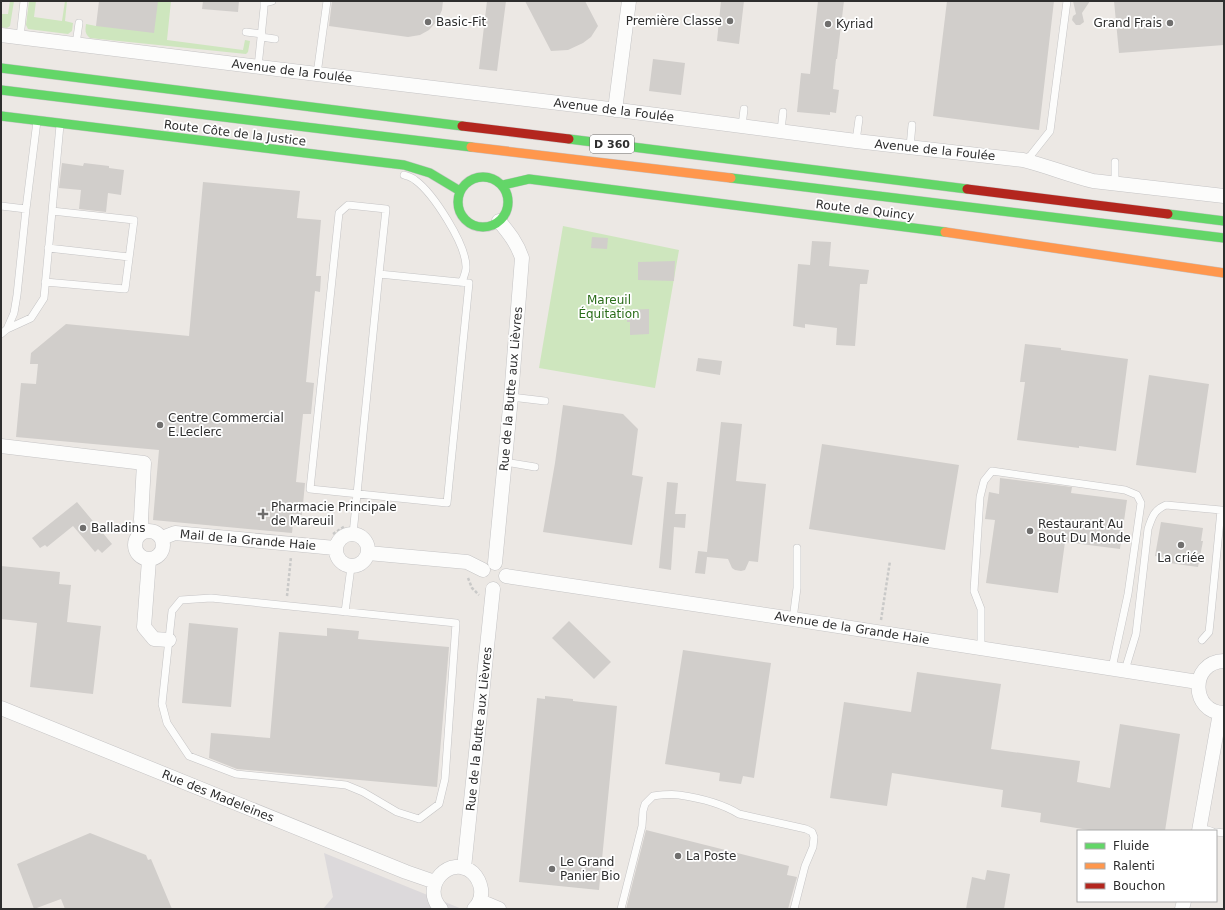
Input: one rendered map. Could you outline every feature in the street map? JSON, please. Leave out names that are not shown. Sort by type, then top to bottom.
[{"type":"main road","name":"D 360","points":[[1,68],[1224,221]]},
{"type":"main road","name":"D 360","points":[[1,90],[1224,238]]},
{"type":"main road","name":"Route Côte de la Justice","points":[[1,116],[404,165],[430,173],[460,191]]},
{"type":"main road","points":[[480,176],[489,177],[503,185],[509,200],[505,215],[492,226],[475,226],[468,222],[462,215],[459,208],[458,199],[460,191],[465,184],[480,176]]},
{"type":"main road","name":"Route de Quincy","points":[[503,185],[529,179],[902,226],[1224,273]]},
{"type":"street","points":[[615,110],[628,30],[629,1]]},
{"type":"street","name":"Avenue de la Foulée","points":[[1,35],[317,74],[450,85],[615,110],[856,141],[1023,160],[1046,166],[1072,176],[1093,181],[1224,196]]},
{"type":"street","name":"Rue de la Butte aux Lièvres","points":[[495,564],[511,397],[522,258],[519,247],[499,221]]},
{"type":"street","points":[[1,446],[144,462],[141,519],[142,532]]},
{"type":"street","points":[[147,530],[155,532],[162,538],[162,552],[154,559],[149,560],[140,557],[136,553],[134,544],[135,539],[142,532],[147,530]]},
{"type":"street","name":"Mail de la Grande Haie","points":[[162,538],[175,533],[335,548]]},
{"type":"street","points":[[348,534],[354,534],[363,539],[366,543],[368,553],[360,565],[351,567],[346,566],[339,561],[335,548],[340,539],[348,534]]},
{"type":"street","points":[[368,553],[466,562],[482,570]]},
{"type":"street","points":[[149,560],[144,627],[154,639],[169,640]]},
{"type":"street","points":[[495,564],[502,566],[506,572],[506,576],[504,584],[497,589],[493,589],[489,588],[483,583],[481,578],[482,570],[488,565],[495,564]]},
{"type":"street","name":"Avenue de la Grande Haie","points":[[506,576],[1198,682]]},
{"type":"street","name":"Rue de la Butte aux Lièvres","points":[[464,868],[493,589]]},
{"type":"street","points":[[1203,830],[1222,713],[1212,710],[1200,698],[1198,682],[1201,674],[1212,663],[1224,661]]},
{"type":"street","name":"Rue des Madeleines","points":[[1,708],[406,872],[435,882]]},
{"type":"street","points":[[441,909],[437,905],[434,898],[433,890],[435,882],[438,876],[444,871],[457,867],[464,868],[472,872],[477,878],[482,893],[477,905],[499,909]]},
{"type":"lane","points":[[20,37],[24,1]]},
{"type":"lane","points":[[258,67],[264,2],[272,1]]},
{"type":"lane","points":[[317,74],[325,44],[327,1]]},
{"type":"lane","points":[[1023,160],[1031,155],[1050,131],[1067,1]]},
{"type":"lane","points":[[76,44],[79,23]]},
{"type":"lane","points":[[246,32],[275,39]]},
{"type":"lane","points":[[742,126],[744,109]]},
{"type":"lane","points":[[781,131],[784,112]]},
{"type":"lane","points":[[856,141],[859,119]]},
{"type":"lane","points":[[7,329],[14,313],[17,295],[37,121]]},
{"type":"lane","points":[[1,334],[7,329],[31,318],[44,298],[60,124]]},
{"type":"lane","points":[[910,147],[912,125]]},
{"type":"lane","points":[[374,162],[415,179],[432,197],[456,236],[463,252],[467,268],[462,283]]},
{"type":"lane","points":[[1115,162],[1115,183]]},
{"type":"lane","points":[[354,534],[358,494],[379,274],[386,209],[348,205],[339,212],[310,489],[358,494],[447,504],[469,283],[379,274]]},
{"type":"lane","points":[[1,206],[26,209]]},
{"type":"lane","points":[[45,282],[125,289],[134,220],[52,211]]},
{"type":"lane","points":[[48,248],[129,257]]},
{"type":"lane","points":[[511,397],[545,401]]},
{"type":"lane","points":[[505,462],[535,467]]},
{"type":"lane","points":[[981,648],[981,609],[974,591],[980,497],[984,481],[992,471],[1125,490],[1137,495],[1140,504],[1118,669]]},
{"type":"lane","points":[[1118,669],[1136,634],[1148,529],[1158,508],[1166,505],[1222,510],[1211,613],[1208,632],[1202,640]]},
{"type":"lane","points":[[793,619],[797,588],[797,548]]},
{"type":"lane","points":[[345,612],[351,567]]},
{"type":"lane","points":[[211,598],[286,606],[456,623],[445,779],[439,804],[419,819],[397,812],[363,792],[346,785],[236,774],[189,756],[167,723],[162,704],[172,612],[181,600],[211,598]]},
{"type":"lane","points":[[621,909],[642,826],[645,804],[653,796],[678,795],[713,802],[739,814],[806,829],[812,832],[814,837],[813,847],[804,866],[794,909]]},
{"type":"path","points":[[286,606],[293,544]]},
{"type":"path","points":[[881,622],[890,561]]},
{"type":"path","points":[[466,574],[472,588],[478,596],[478,601]]},
{"type":"shaded area","points":[[324,853],[462,909],[323,909],[333,897]]},
{"type":"green space","points":[[10,1],[14,1],[10,26],[7,28],[1,27],[1,14],[8,14]]},
{"type":"green space","points":[[29,1],[36,1],[34,17],[62,21],[65,1],[67,1],[65,21],[73,23],[72,31],[68,34],[28,29],[26,25]]},
{"type":"green space","points":[[158,1],[171,1],[167,40],[243,50],[245,40],[250,41],[248,52],[246,54],[90,38],[86,34],[86,24],[96,26]]},
{"type":"green space","name":"Mareuil Équitation","points":[[563,226],[679,250],[655,388],[539,368]]},
{"type":"building","points":[[99,1],[158,1],[154,33],[96,26]]},
{"type":"building","points":[[203,1],[239,1],[238,12],[202,9]]},
{"type":"building","points":[[332,1],[443,1],[442,10],[437,21],[429,30],[420,35],[408,37],[329,26]]},
{"type":"building","points":[[487,1],[506,1],[497,71],[479,69]]},
{"type":"building","points":[[525,1],[585,1],[598,26],[591,37],[583,43],[568,50],[551,51]]},
{"type":"building","name":"Première Classe","points":[[721,1],[744,1],[739,44],[717,41]]},
{"type":"building","points":[[818,1],[844,1],[833,89],[839,90],[836,113],[830,112],[830,115],[797,112],[801,73],[810,74]]},
{"type":"building","points":[[947,1],[1054,1],[1039,130],[933,116]]},
{"type":"building","points":[[1073,1],[1090,1],[1082,13],[1084,22],[1080,25],[1076,25],[1072,20],[1073,16],[1076,14]]},
{"type":"building","name":"Grand Frais","points":[[1114,1],[1224,1],[1224,45],[1119,53]]},
{"type":"building","points":[[653,59],[685,63],[681,95],[649,91]]},
{"type":"building","points":[[62,163],[83,166],[84,163],[109,166],[109,168],[124,170],[121,195],[108,193],[106,212],[79,209],[81,190],[59,188]]},
{"type":"building","name":"Centre Commercial E.Leclerc","points":[[203,182],[300,191],[297,218],[321,220],[316,276],[321,276],[320,292],[315,291],[306,382],[314,383],[311,414],[303,414],[296,482],[305,483],[302,515],[294,514],[292,533],[153,520],[159,450],[16,437],[21,383],[36,384],[38,364],[30,364],[31,353],[66,324],[189,336]]},
{"type":"building","points":[[592,237],[608,238],[607,249],[591,248]]},
{"type":"building","points":[[812,241],[831,242],[829,266],[869,270],[867,284],[860,284],[855,346],[836,345],[837,328],[805,324],[805,328],[793,326],[798,264],[810,265]]},
{"type":"building","points":[[675,261],[674,281],[638,280],[638,262]]},
{"type":"building","points":[[649,309],[649,334],[630,335],[630,322],[627,322],[627,310]]},
{"type":"building","points":[[1025,344],[1061,348],[1061,350],[1128,359],[1116,451],[1017,440],[1025,382],[1020,382]]},
{"type":"building","points":[[698,358],[722,361],[720,375],[696,371]]},
{"type":"building","points":[[1149,375],[1209,384],[1196,473],[1136,465]]},
{"type":"building","points":[[563,405],[623,414],[638,429],[632,475],[643,477],[632,545],[543,532]]},
{"type":"building","points":[[721,422],[742,424],[736,481],[766,484],[758,562],[749,561],[745,570],[741,571],[732,568],[728,559],[707,557],[705,574],[695,573],[698,551],[707,552]]},
{"type":"building","points":[[822,444],[959,465],[945,550],[809,529]]},
{"type":"building","name":"Restaurant Au Bout Du Monde","points":[[1000,478],[1072,487],[1071,493],[1127,500],[1120,549],[1065,542],[1058,593],[986,583],[995,520],[985,519],[989,492],[999,494]]},
{"type":"building","points":[[667,482],[678,483],[675,514],[686,514],[685,528],[674,527],[671,570],[659,568]]},
{"type":"building","points":[[77,502],[112,544],[102,553],[98,549],[95,552],[73,526],[47,547],[45,545],[40,548],[32,538]]},
{"type":"building","name":"La criée","points":[[1161,522],[1203,528],[1201,541],[1203,541],[1198,567],[1162,562],[1163,557],[1155,556]]},
{"type":"building","points":[[1,566],[60,572],[59,584],[71,585],[67,622],[101,626],[93,694],[30,687],[37,623],[1,619]]},
{"type":"building","points":[[569,621],[611,662],[594,679],[552,638]]},
{"type":"building","points":[[189,623],[238,628],[231,707],[182,703]]},
{"type":"building","points":[[327,628],[359,631],[358,639],[449,647],[437,787],[237,769],[209,758],[211,733],[270,738],[279,632],[327,636]]},
{"type":"building","points":[[683,650],[771,663],[754,778],[743,776],[741,784],[719,781],[720,773],[665,764]]},
{"type":"building","points":[[917,672],[1001,684],[991,749],[1080,761],[1077,782],[1110,788],[1120,724],[1180,734],[1165,830],[1089,830],[1040,822],[1041,813],[1001,807],[1003,790],[892,773],[887,806],[830,798],[844,702],[911,712]]},
{"type":"building","points":[[545,696],[617,706],[599,890],[519,882],[537,698],[545,699]]},
{"type":"building","name":"La Poste","points":[[646,830],[789,866],[787,875],[797,877],[788,909],[626,909]]},
{"type":"building","points":[[90,833],[146,855],[148,860],[151,859],[172,909],[65,909],[61,899],[34,909],[17,864]]},
{"type":"building","points":[[987,870],[1010,874],[1004,909],[966,909],[972,877],[985,880]]},
{"type":"traffic: fast","points":[[1,68],[462,126]]},
{"type":"traffic: fast","points":[[1,90],[471,147]]},
{"type":"traffic: fast","points":[[1,116],[404,165],[430,173],[460,191]]},
{"type":"traffic: fast","points":[[569,139],[967,189]]},
{"type":"traffic: fast","points":[[478,177],[488,177],[501,184],[508,197],[508,202],[508,207],[501,220],[488,227],[478,227],[469,223],[462,216],[458,207],[458,197],[462,188],[469,181],[478,177]]},
{"type":"traffic: fast","points":[[731,178],[1224,238]]},
{"type":"traffic: fast","points":[[503,185],[529,179],[945,232]]},
{"type":"traffic: fast","points":[[1168,214],[1224,221]]},
{"type":"traffic: slow","points":[[471,147],[731,178]]},
{"type":"traffic: slow","points":[[945,232],[1224,273]]},
{"type":"traffic: jam","points":[[462,126],[569,139]]},
{"type":"traffic: jam","points":[[967,189],[1168,214]]},
{"type":"place","name":"Première Classe","points":[[730,21]]},
{"type":"place","name":"Basic-Fit","points":[[428,22]]},
{"type":"place","name":"Grand Frais","points":[[1170,23]]},
{"type":"place","name":"Kyriad","points":[[828,24]]},
{"type":"place","name":"Centre Commercial E.Leclerc","points":[[160,425]]},
{"type":"place","name":"Pharmacie Principale de Mareuil","points":[[263,514]]},
{"type":"place","name":"Balladins","points":[[83,528]]},
{"type":"place","name":"Restaurant Au Bout Du Monde","points":[[1030,531]]},
{"type":"place","name":"La criée","points":[[1181,545]]},
{"type":"place","name":"La Poste","points":[[678,856]]},
{"type":"place","name":"Le Grand Panier Bio","points":[[552,869]]}]
